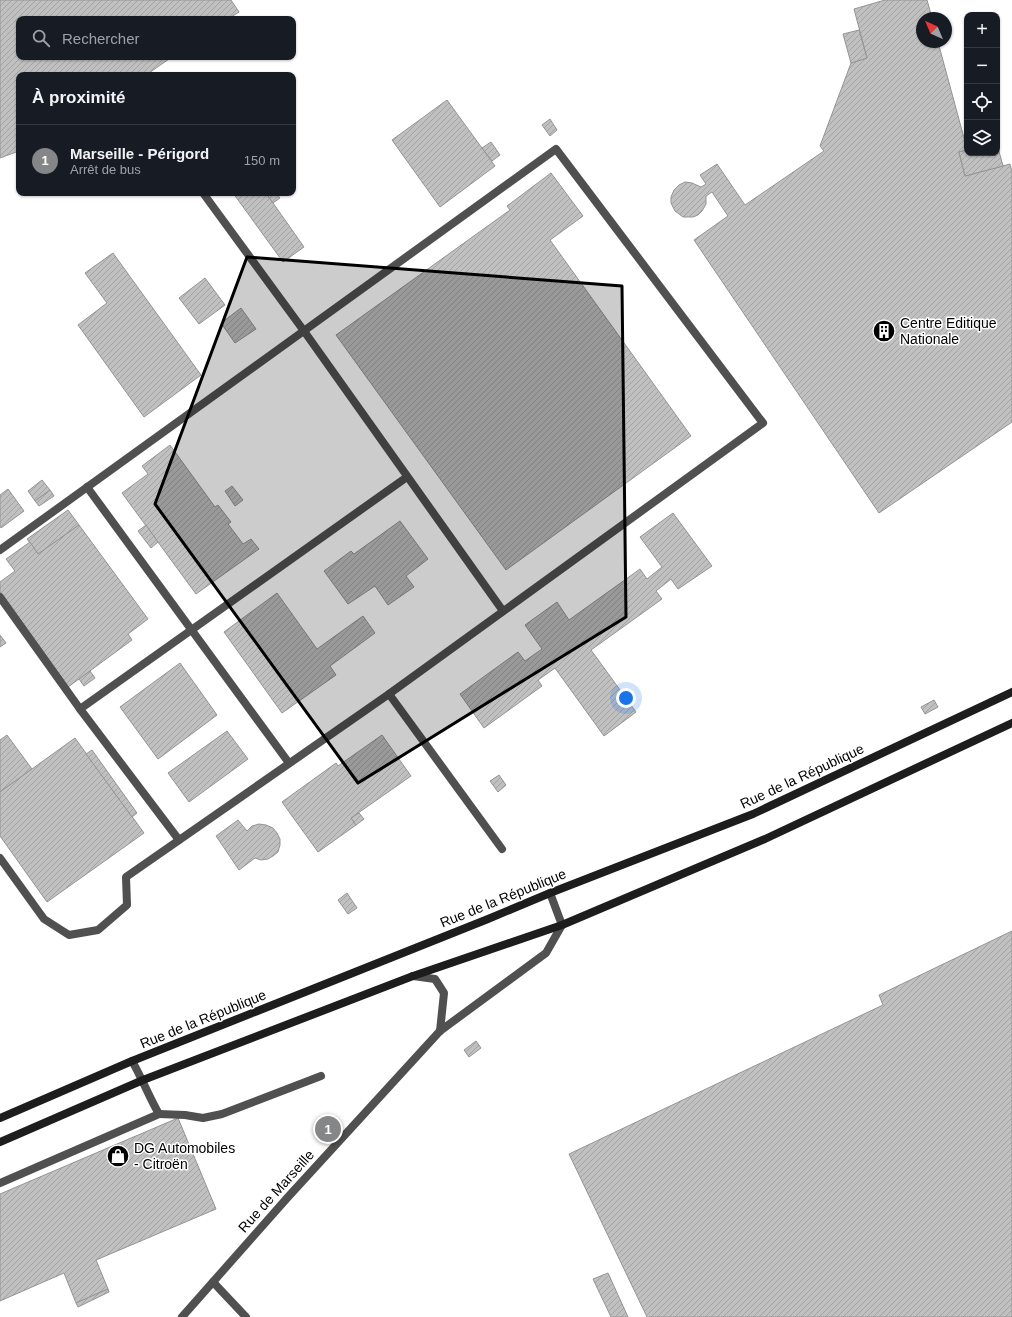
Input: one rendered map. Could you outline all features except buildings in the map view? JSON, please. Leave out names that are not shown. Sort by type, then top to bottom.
[{"type":"main road","name":"Rue de la République","points":[[0,1118],[132,1061],[550,893],[753,814],[1012,692]]},
{"type":"main road","points":[[0,1142],[143,1080],[414,976],[562,925],[765,839],[1012,723]]},
{"type":"street","points":[[0,550],[556,150],[763,423],[389,694],[126,877],[127,905],[98,930],[69,935],[44,919],[0,858]]},
{"type":"street","points":[[205,196],[304,331],[503,611]]},
{"type":"street","points":[[80,709],[407,477]]},
{"type":"street","points":[[87,487],[290,763]]},
{"type":"street","points":[[0,597],[80,709],[179,840]]},
{"type":"street","points":[[389,694],[502,849]]},
{"type":"street","points":[[550,893],[562,925]]},
{"type":"street","name":"Rue de Marseille","points":[[182,1317],[288,1197],[440,1031],[546,953],[562,925]]},
{"type":"street","points":[[414,976],[435,980],[444,993],[440,1031]]},
{"type":"street","points":[[132,1061],[159,1114]]},
{"type":"street","points":[[0,1183],[159,1114],[185,1115],[203,1118],[222,1114],[321,1076]]},
{"type":"street","points":[[213,1282],[246,1317]]},
{"type":"highlighted area","points":[[247,257],[622,286],[626,617],[358,783],[155,504]]},
{"type":"place","name":"Centre Editique Nationale","points":[[884,331]]},
{"type":"place","name":"Marseille - Périgord","points":[[328,1129]]},
{"type":"place","name":"DG Automobiles - Citroën","points":[[118,1156]]}]
